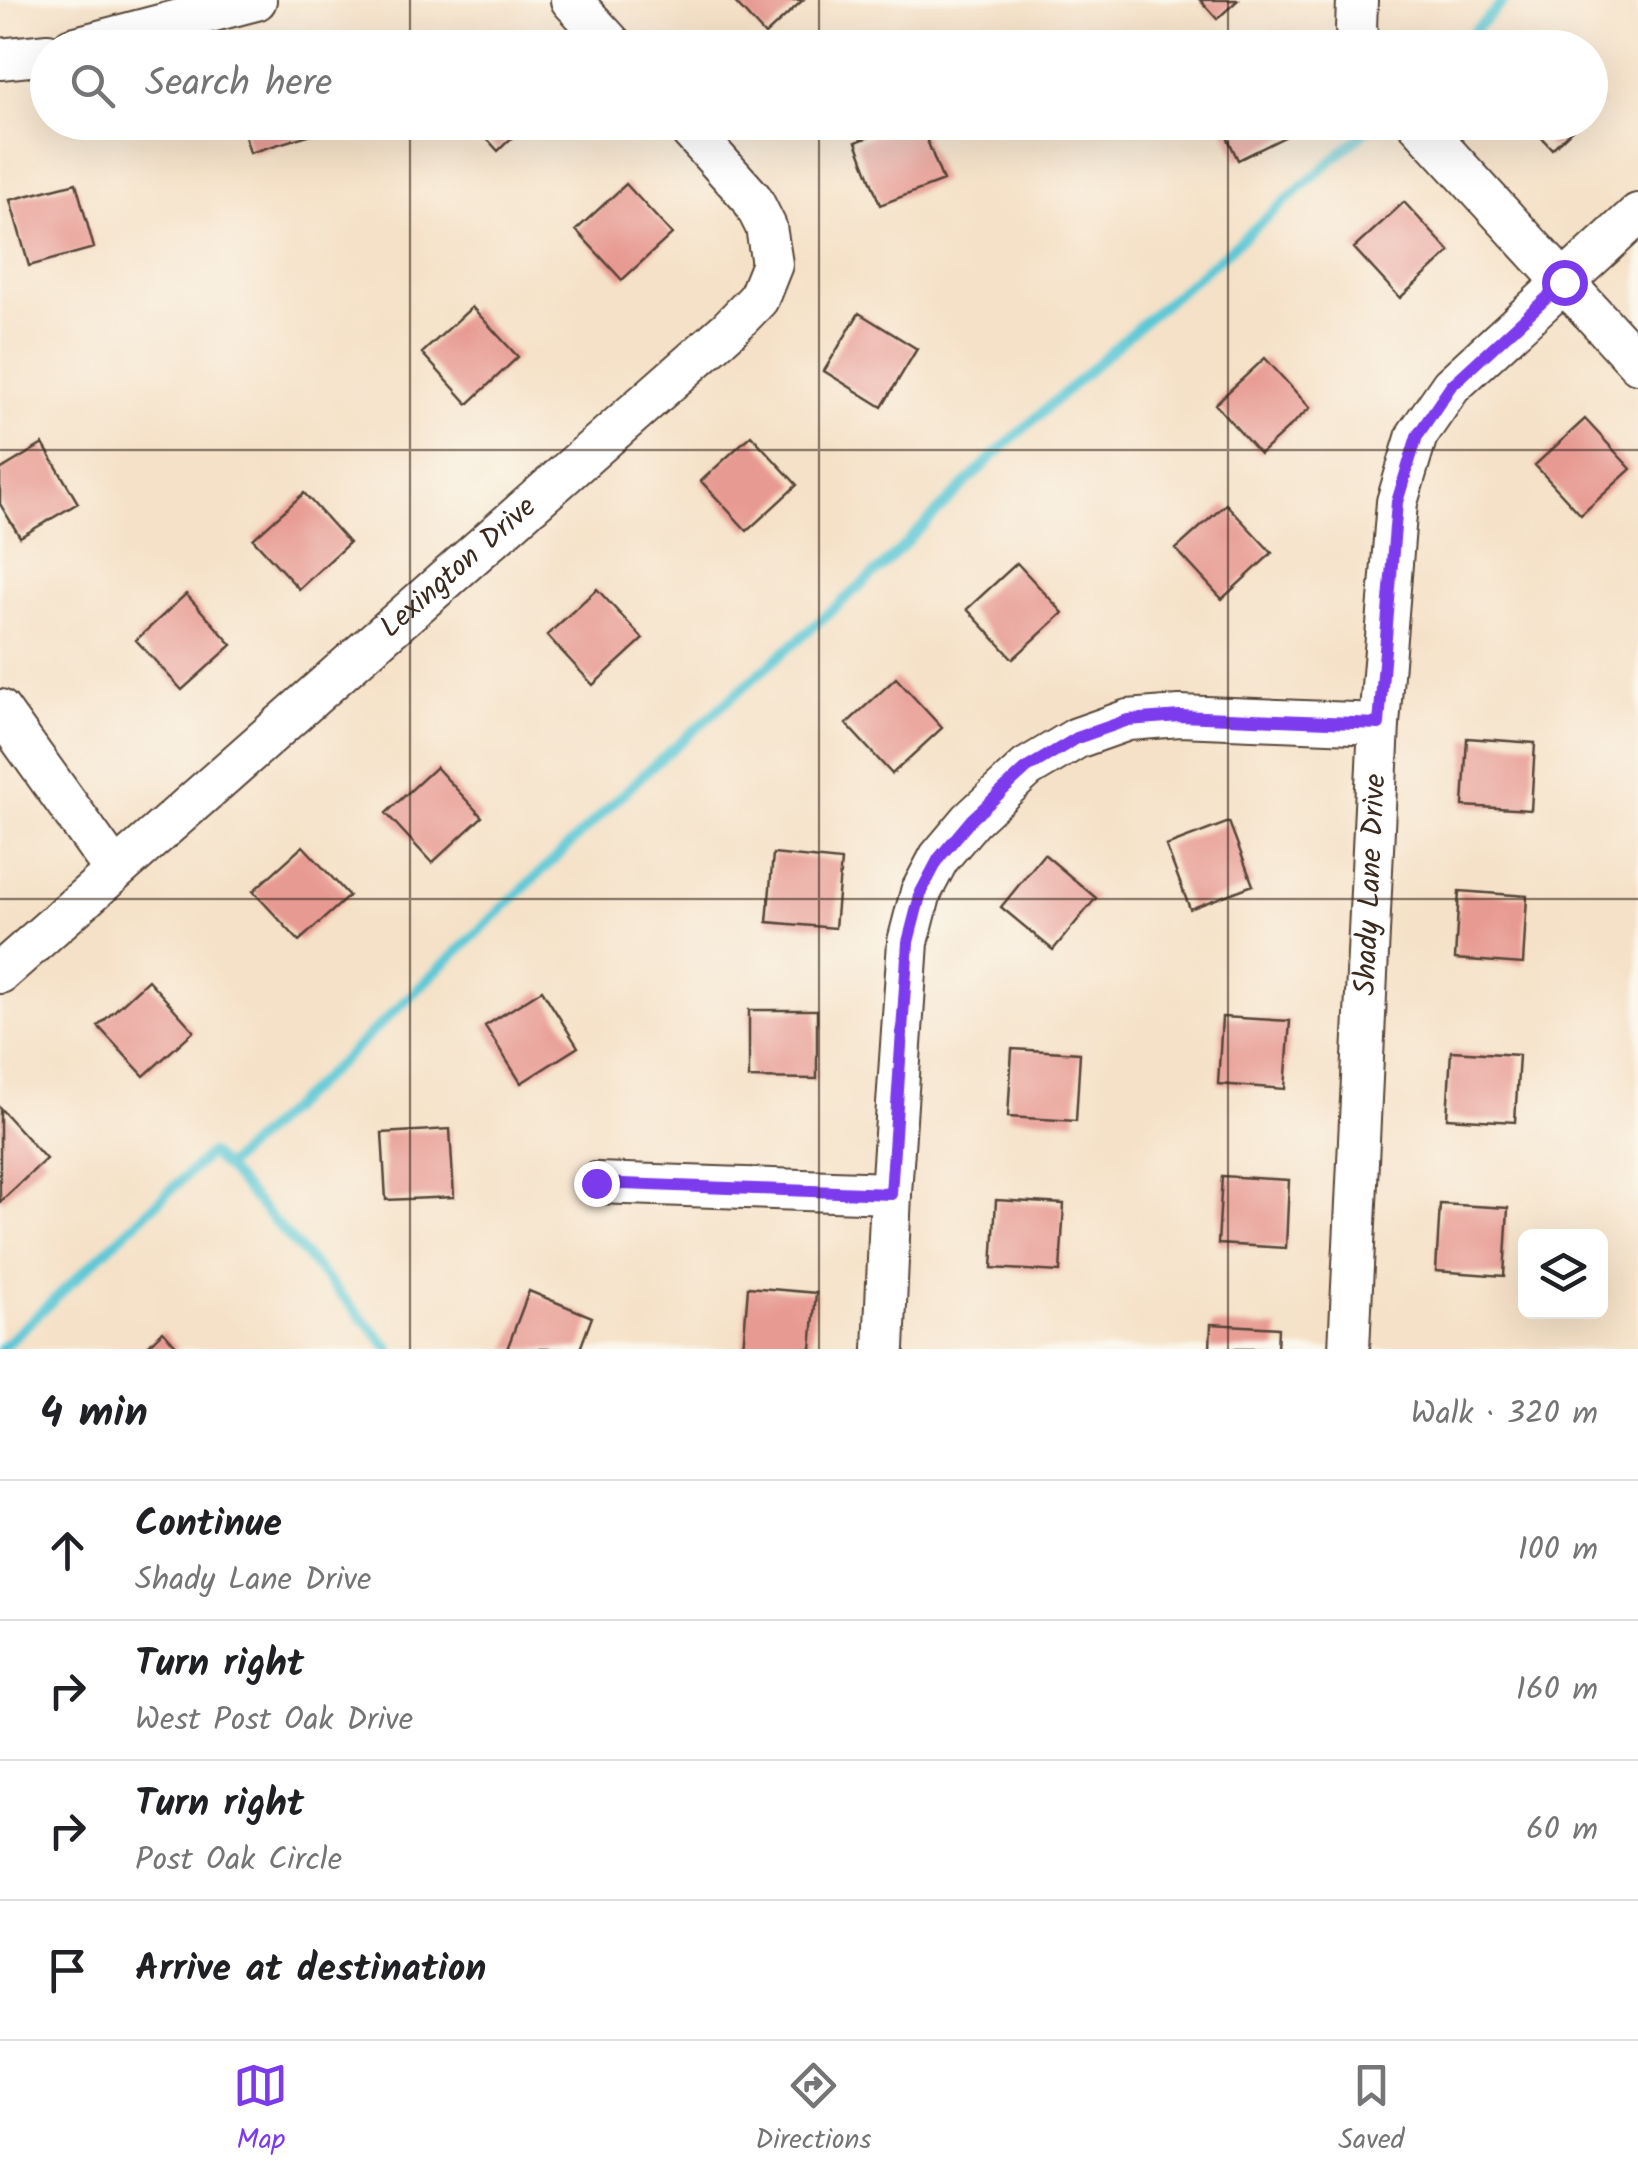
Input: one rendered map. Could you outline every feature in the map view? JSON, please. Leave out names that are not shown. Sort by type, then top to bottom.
[{"type":"street","points":[[141,30],[256,0]]},
{"type":"street","points":[[571,0],[598,30]]},
{"type":"street","points":[[1356,30],[1357,0]]},
{"type":"street","points":[[0,59],[30,56]]},
{"type":"street","name":"Lexington Drive","points":[[0,973],[758,300],[772,264],[766,228],[752,199],[699,140]]},
{"type":"street","points":[[1434,140],[1638,362]]},
{"type":"street","name":"Shady Lane Drive","points":[[1349,1349],[1379,724],[1397,502],[1417,436],[1451,386],[1638,214]]},
{"type":"street","points":[[0,710],[115,872]]},
{"type":"street","points":[[884,1349],[908,942],[921,892],[939,858],[971,820],[1027,768],[1077,738],[1128,720],[1180,716],[1379,724]]},
{"type":"street","points":[[596,1183],[891,1194]]},
{"type":"building","points":[[733,0],[803,0],[770,30],[760,30]]},
{"type":"building","points":[[1200,0],[1238,0],[1217,19]]},
{"type":"building","points":[[246,140],[292,140],[250,153]]},
{"type":"building","points":[[488,140],[509,140],[498,151]]},
{"type":"building","points":[[927,140],[943,181],[880,205],[856,142]]},
{"type":"building","points":[[1229,140],[1279,140],[1238,160]]},
{"type":"building","points":[[1544,140],[1561,140],[1552,149]]},
{"type":"building","points":[[76,183],[94,248],[29,266],[10,200]]},
{"type":"building","points":[[626,184],[672,234],[622,280],[576,230]]},
{"type":"building","points":[[1404,202],[1450,252],[1400,298],[1354,248]]},
{"type":"building","points":[[472,307],[518,357],[468,404],[422,353]]},
{"type":"building","points":[[859,313],[917,349],[882,407],[824,371]]},
{"type":"building","points":[[1265,358],[1310,408],[1260,454],[1215,404]]},
{"type":"building","points":[[1585,419],[1631,469],[1581,515],[1535,465]]},
{"type":"building","points":[[751,435],[797,485],[747,531],[701,481]]},
{"type":"building","points":[[43,444],[78,503],[20,537],[0,504],[0,470]]},
{"type":"building","points":[[304,493],[349,543],[299,589],[253,539]]},
{"type":"building","points":[[1226,504],[1272,553],[1222,599],[1176,549]]},
{"type":"building","points":[[1017,563],[1063,613],[1013,659],[967,609]]},
{"type":"building","points":[[597,589],[643,639],[593,685],[547,635]]},
{"type":"building","points":[[186,594],[232,645],[182,690],[136,640]]},
{"type":"building","points":[[896,678],[942,728],[892,774],[846,724]]},
{"type":"building","points":[[1467,738],[1535,743],[1531,810],[1463,806]]},
{"type":"building","points":[[436,767],[482,817],[432,863],[386,813]]},
{"type":"building","points":[[1229,822],[1253,885],[1190,909],[1166,846]]},
{"type":"building","points":[[303,846],[349,896],[299,941],[253,891]]},
{"type":"building","points":[[773,854],[841,861],[835,928],[767,922]]},
{"type":"building","points":[[1044,854],[1096,898],[1053,950],[1001,907]]},
{"type":"building","points":[[1459,891],[1527,896],[1523,964],[1455,959]]},
{"type":"building","points":[[148,980],[194,1031],[144,1076],[98,1026]]},
{"type":"building","points":[[542,990],[578,1047],[521,1083],[485,1026]]},
{"type":"building","points":[[749,1010],[817,1010],[817,1079],[749,1078]]},
{"type":"building","points":[[1222,1017],[1290,1021],[1285,1089],[1218,1084]]},
{"type":"building","points":[[1012,1049],[1080,1053],[1076,1121],[1008,1117]]},
{"type":"building","points":[[1451,1051],[1519,1055],[1515,1122],[1447,1118]]},
{"type":"building","points":[[0,1108],[46,1159],[0,1202]]},
{"type":"building","points":[[450,1129],[454,1197],[386,1200],[382,1133]]},
{"type":"building","points":[[1222,1176],[1289,1180],[1286,1248],[1218,1244]]},
{"type":"building","points":[[996,1200],[1064,1204],[1060,1272],[992,1268]]},
{"type":"building","points":[[1440,1204],[1508,1208],[1504,1276],[1436,1271]]},
{"type":"building","points":[[748,1287],[816,1293],[811,1349],[743,1349]]},
{"type":"building","points":[[529,1291],[592,1317],[580,1349],[507,1349]]},
{"type":"building","points":[[1211,1324],[1278,1328],[1277,1349],[1210,1349]]},
{"type":"building","points":[[163,1331],[179,1349],[144,1349]]},
{"type":"waterway","points":[[1475,30],[1506,0]]},
{"type":"waterway","points":[[1,1349],[210,1153],[225,1167],[646,772],[884,565],[991,458],[1355,140]]},
{"type":"waterway","points":[[225,1167],[390,1349]]},
{"type":"route","points":[[596,1183],[891,1194],[908,942],[921,892],[939,858],[971,820],[1027,768],[1077,738],[1128,720],[1180,716],[1379,724],[1397,502],[1417,436],[1451,386],[1564,282]]}]
